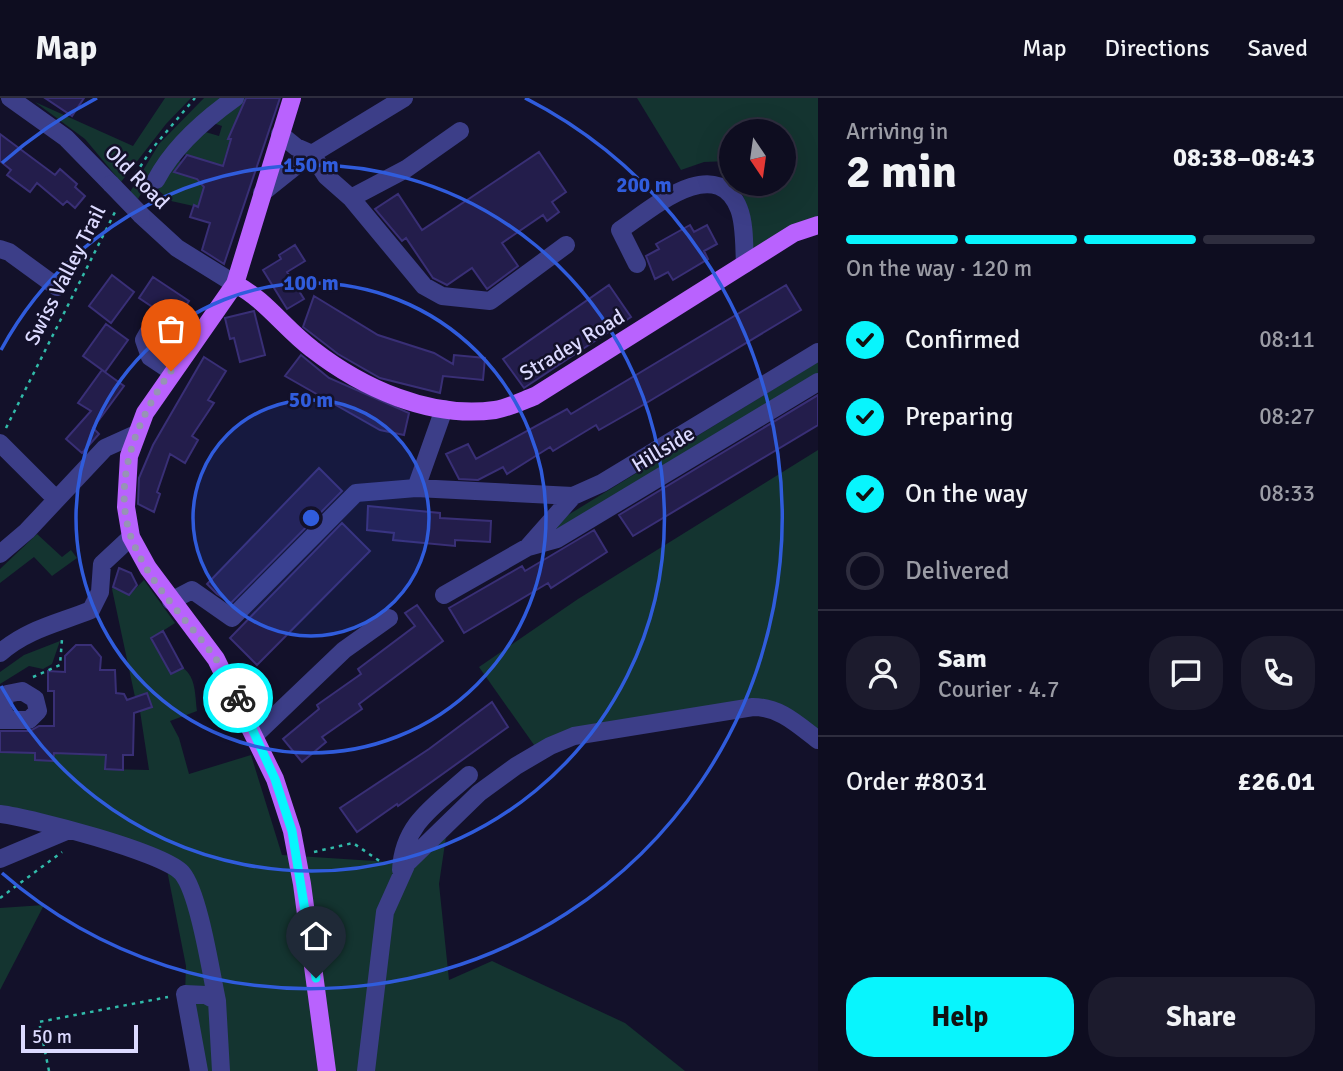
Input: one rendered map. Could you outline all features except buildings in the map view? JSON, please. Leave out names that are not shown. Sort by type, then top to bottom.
[{"type":"main road","points":[[292,98],[235,284],[171,371],[145,412],[136,434],[126,478],[126,507],[131,537],[172,601],[216,659],[275,779],[297,856],[327,1071]]},
{"type":"main road","name":"Stradey Road","points":[[235,284],[249,291],[312,349],[377,391],[444,409],[467,412],[498,410],[535,396],[794,233],[818,225]]},
{"type":"street","points":[[156,180],[167,160],[199,126],[234,98]]},
{"type":"street","points":[[262,193],[312,154],[404,98]]},
{"type":"street","name":"Old Road","points":[[13,99],[66,138],[177,248],[235,284]]},
{"type":"street","points":[[352,198],[406,169],[460,131]]},
{"type":"street","points":[[280,134],[296,147],[312,154],[326,176],[352,198],[424,286],[442,296],[490,301],[566,245]]},
{"type":"street","points":[[638,264],[621,230],[688,186],[706,183],[728,191],[740,210],[745,264]]},
{"type":"street","points":[[0,249],[9,252],[57,287]]},
{"type":"street","points":[[153,324],[144,340],[150,357],[171,371]]},
{"type":"street","name":"Hillside","points":[[528,547],[573,496],[602,482],[818,352]]},
{"type":"street","name":"Hillside","points":[[444,595],[528,547],[557,539],[818,382]]},
{"type":"street","points":[[416,488],[444,409]]},
{"type":"street","points":[[0,554],[57,499],[105,447],[136,434]]},
{"type":"street","points":[[0,441],[57,499]]},
{"type":"street","name":"Hillside","points":[[172,601],[192,590],[232,618],[356,493],[416,488],[573,496]]},
{"type":"street","points":[[0,653],[12,642],[51,622],[64,621],[91,610],[100,592],[102,564],[131,537]]},
{"type":"street","points":[[255,735],[344,650],[389,618]]},
{"type":"street","points":[[366,1071],[385,912],[404,869],[479,793],[516,766],[550,746],[574,736],[769,707],[786,715],[818,740]]},
{"type":"street","points":[[404,869],[402,852],[412,826],[470,775]]},
{"type":"street","points":[[0,814],[69,830],[156,859],[182,874],[196,908],[216,1001],[221,1071]]},
{"type":"street","points":[[0,859],[69,830]]},
{"type":"street","points":[[199,1071],[185,994],[206,995],[216,1001]]},
{"type":"path","name":"Swiss Valley Trail","points":[[118,188],[195,98]]},
{"type":"path","name":"Swiss Valley Trail","points":[[0,441],[120,203]]},
{"type":"path","points":[[34,676],[60,665],[64,621]]},
{"type":"path","points":[[297,856],[353,843],[404,869]]},
{"type":"path","points":[[0,898],[64,851]]},
{"type":"path","points":[[49,1071],[39,1022],[185,994]]},
{"type":"green space","points":[[165,98],[191,98],[166,124],[121,182],[85,139],[35,102],[133,146]]},
{"type":"green space","points":[[204,98],[226,98],[158,164],[138,199],[130,192],[159,144]]},
{"type":"green space","points":[[243,98],[247,98],[245,106],[242,105],[210,202],[200,199],[198,207],[171,201],[158,190],[173,159],[189,164],[192,157],[180,153],[202,131],[219,136],[222,126],[213,123]]},
{"type":"green space","points":[[637,98],[818,98],[818,217],[753,252],[743,196],[796,196],[796,119],[719,119],[719,161],[704,162],[681,170]]},
{"type":"green space","points":[[818,362],[818,376],[556,536],[550,529],[568,515]]},
{"type":"green space","points":[[818,450],[818,740],[785,715],[719,712],[539,752],[479,667],[578,599]]},
{"type":"green space","points":[[37,534],[62,557],[71,550],[77,558],[52,576],[34,557],[0,583],[0,569]]},
{"type":"green space","points":[[144,580],[175,623],[152,638],[171,674],[183,668],[194,687],[197,711],[170,721],[179,738],[189,774],[251,755],[282,855],[406,863],[448,823],[439,884],[449,980],[492,961],[625,1023],[685,1071],[199,1071],[185,994],[186,966],[165,860],[0,813],[0,752],[35,753],[36,760],[53,761],[54,753],[106,755],[106,769],[149,770],[140,711],[152,707],[147,693],[135,697],[112,589],[113,587],[129,595]]},
{"type":"green space","points":[[60,641],[52,664],[43,669],[29,666],[0,684],[0,672],[24,655]]},
{"type":"green space","points":[[44,905],[0,990],[0,908]]},
{"type":"way so far","points":[[171,371],[145,412],[129,456],[126,507],[131,537],[148,568],[216,659],[238,698]]},
{"type":"route","points":[[238,698],[275,779],[292,831],[316,978]]}]
